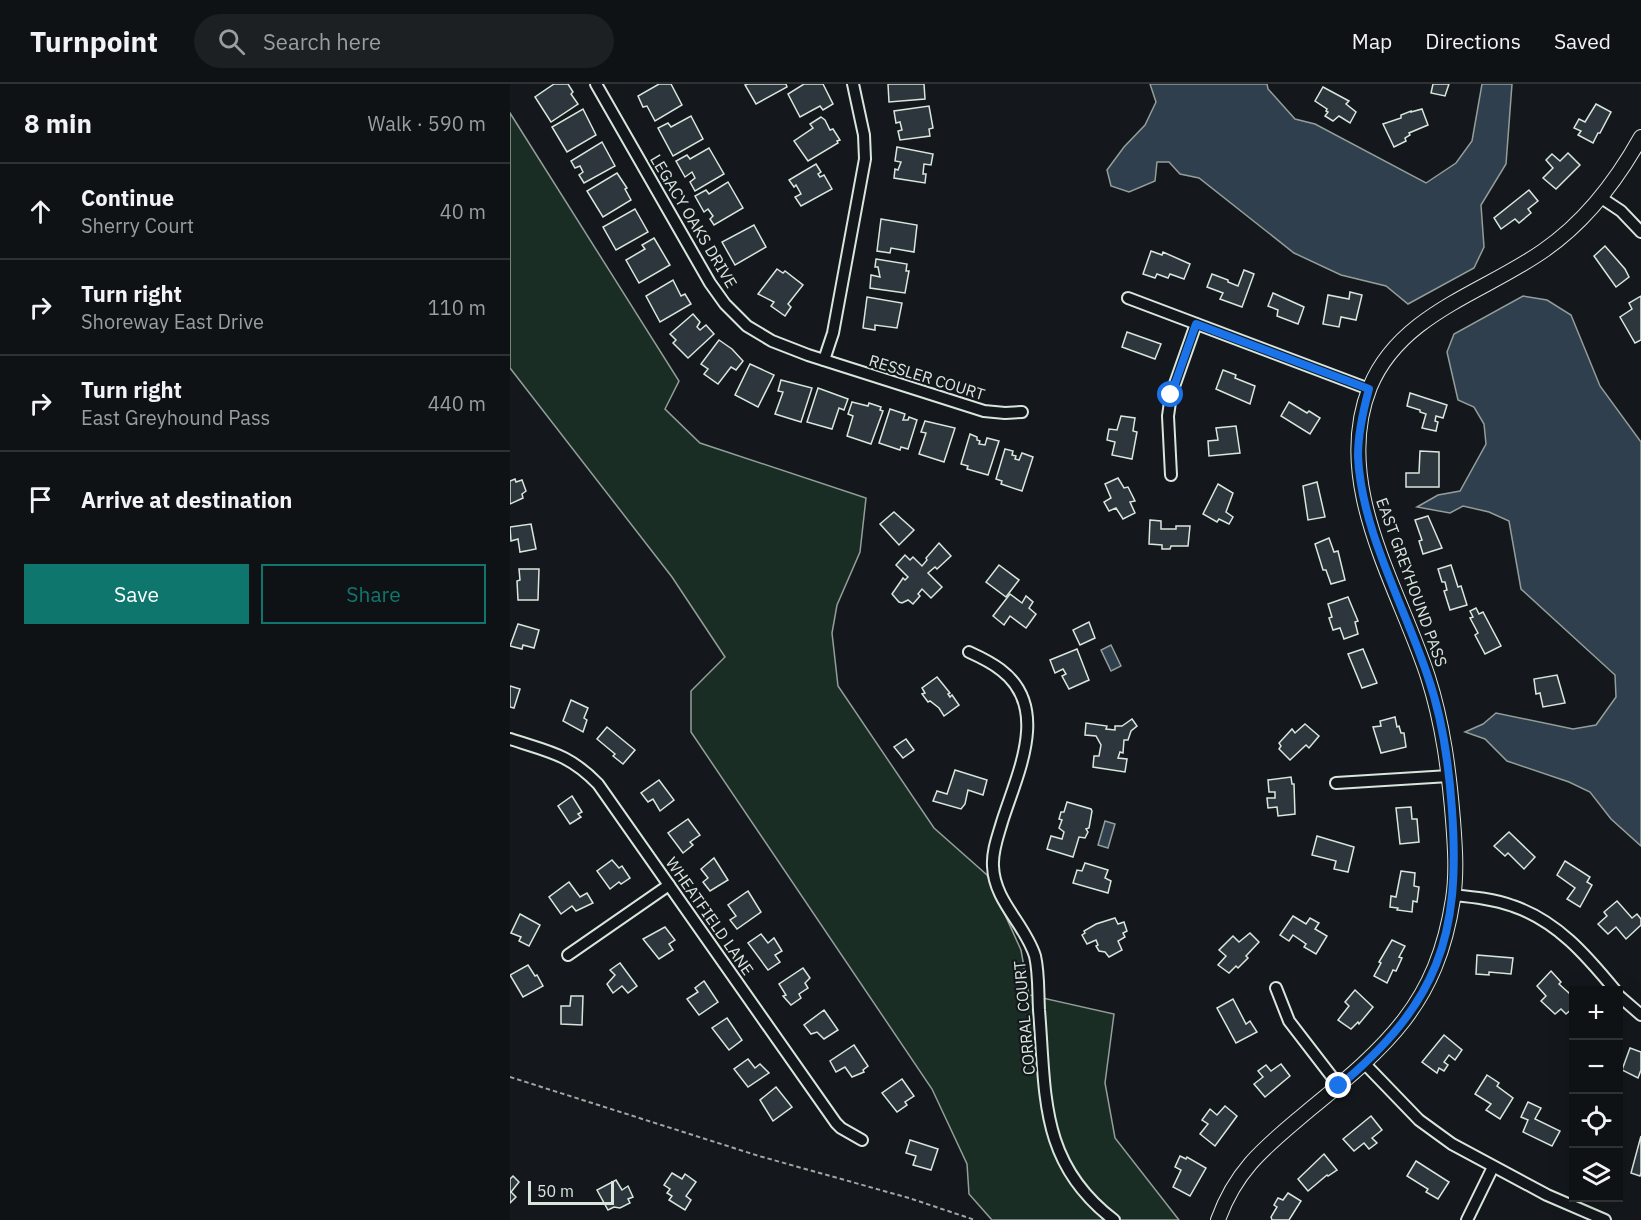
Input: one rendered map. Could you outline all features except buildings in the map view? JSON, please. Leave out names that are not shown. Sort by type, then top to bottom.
[{"type":"street","name":"LEGACY OAKS DRIVE","points":[[597,84],[710,283],[725,304],[747,326],[772,341],[824,360]]},
{"type":"street","points":[[824,360],[833,333],[865,159],[864,135],[853,84]]},
{"type":"street","name":"EAST GREYHOUND PASS","points":[[1218,1220],[1240,1174],[1263,1149],[1365,1064],[1400,1027],[1426,988],[1446,939],[1453,895],[1455,857],[1443,732],[1428,677],[1367,516],[1358,457],[1362,415],[1369,389],[1392,349],[1419,324],[1546,249],[1577,223],[1618,175],[1641,137]]},
{"type":"street","points":[[1600,196],[1621,211],[1641,232]]},
{"type":"street","points":[[1128,298],[1369,389]]},
{"type":"street","points":[[1171,475],[1168,416],[1171,395],[1196,324]]},
{"type":"street","name":"RESSLER COURT","points":[[824,360],[984,411],[1022,412]]},
{"type":"street","name":"CORRAL COURT","points":[[969,652],[989,662],[1009,677],[1020,693],[1027,714],[1028,739],[996,843],[993,869],[1002,898],[1034,955],[1047,1110],[1056,1148],[1082,1191],[1114,1220]]},
{"type":"street","name":"WHEATFIELD LANE","points":[[510,740],[563,756],[583,769],[598,784],[836,1122],[841,1128],[862,1140]]},
{"type":"street","points":[[1336,783],[1449,776]]},
{"type":"street","points":[[568,955],[669,885]]},
{"type":"street","points":[[1453,895],[1511,905],[1545,921],[1570,939],[1611,986]]},
{"type":"street","points":[[1276,988],[1289,1021],[1339,1086]]},
{"type":"street","points":[[1623,999],[1641,1015]]},
{"type":"street","points":[[1365,1064],[1419,1120],[1452,1144],[1546,1195],[1605,1220]]},
{"type":"street","points":[[1467,1220],[1493,1167]]},
{"type":"path","points":[[510,1077],[759,1156],[909,1198],[975,1220]]},
{"type":"green space","points":[[510,113],[679,381],[665,409],[700,443],[866,498],[860,552],[837,605],[832,633],[838,686],[934,828],[987,875],[1021,950],[1029,995],[1114,1014],[1105,1083],[1115,1138],[1179,1220],[992,1220],[969,1194],[967,1164],[932,1089],[691,732],[691,691],[725,657],[672,577],[510,368]]},
{"type":"water","points":[[1150,84],[1267,84],[1268,89],[1295,119],[1315,124],[1426,183],[1456,163],[1472,141],[1482,84],[1512,84],[1506,164],[1481,205],[1484,247],[1474,268],[1408,304],[1386,286],[1341,275],[1294,253],[1199,178],[1180,174],[1169,162],[1157,162],[1155,181],[1129,192],[1111,186],[1107,170],[1124,147],[1145,125],[1156,102]]},
{"type":"water","points":[[1523,296],[1547,300],[1571,315],[1600,386],[1641,442],[1641,846],[1611,819],[1590,792],[1569,782],[1507,761],[1485,739],[1465,732],[1483,724],[1496,713],[1573,729],[1596,725],[1616,697],[1615,675],[1521,589],[1509,521],[1489,512],[1463,506],[1450,513],[1417,507],[1438,495],[1460,491],[1486,444],[1484,424],[1474,407],[1458,400],[1447,352],[1454,334]]},
{"type":"water","points":[[1111,645],[1121,666],[1111,671],[1101,650]]},
{"type":"water","points":[[1105,821],[1115,824],[1108,848],[1098,845]]},
{"type":"route","points":[[1171,395],[1196,324],[1369,389],[1362,415],[1358,457],[1367,516],[1428,677],[1443,732],[1455,857],[1453,895],[1446,939],[1426,988],[1400,1027],[1365,1064],[1339,1086]]}]
